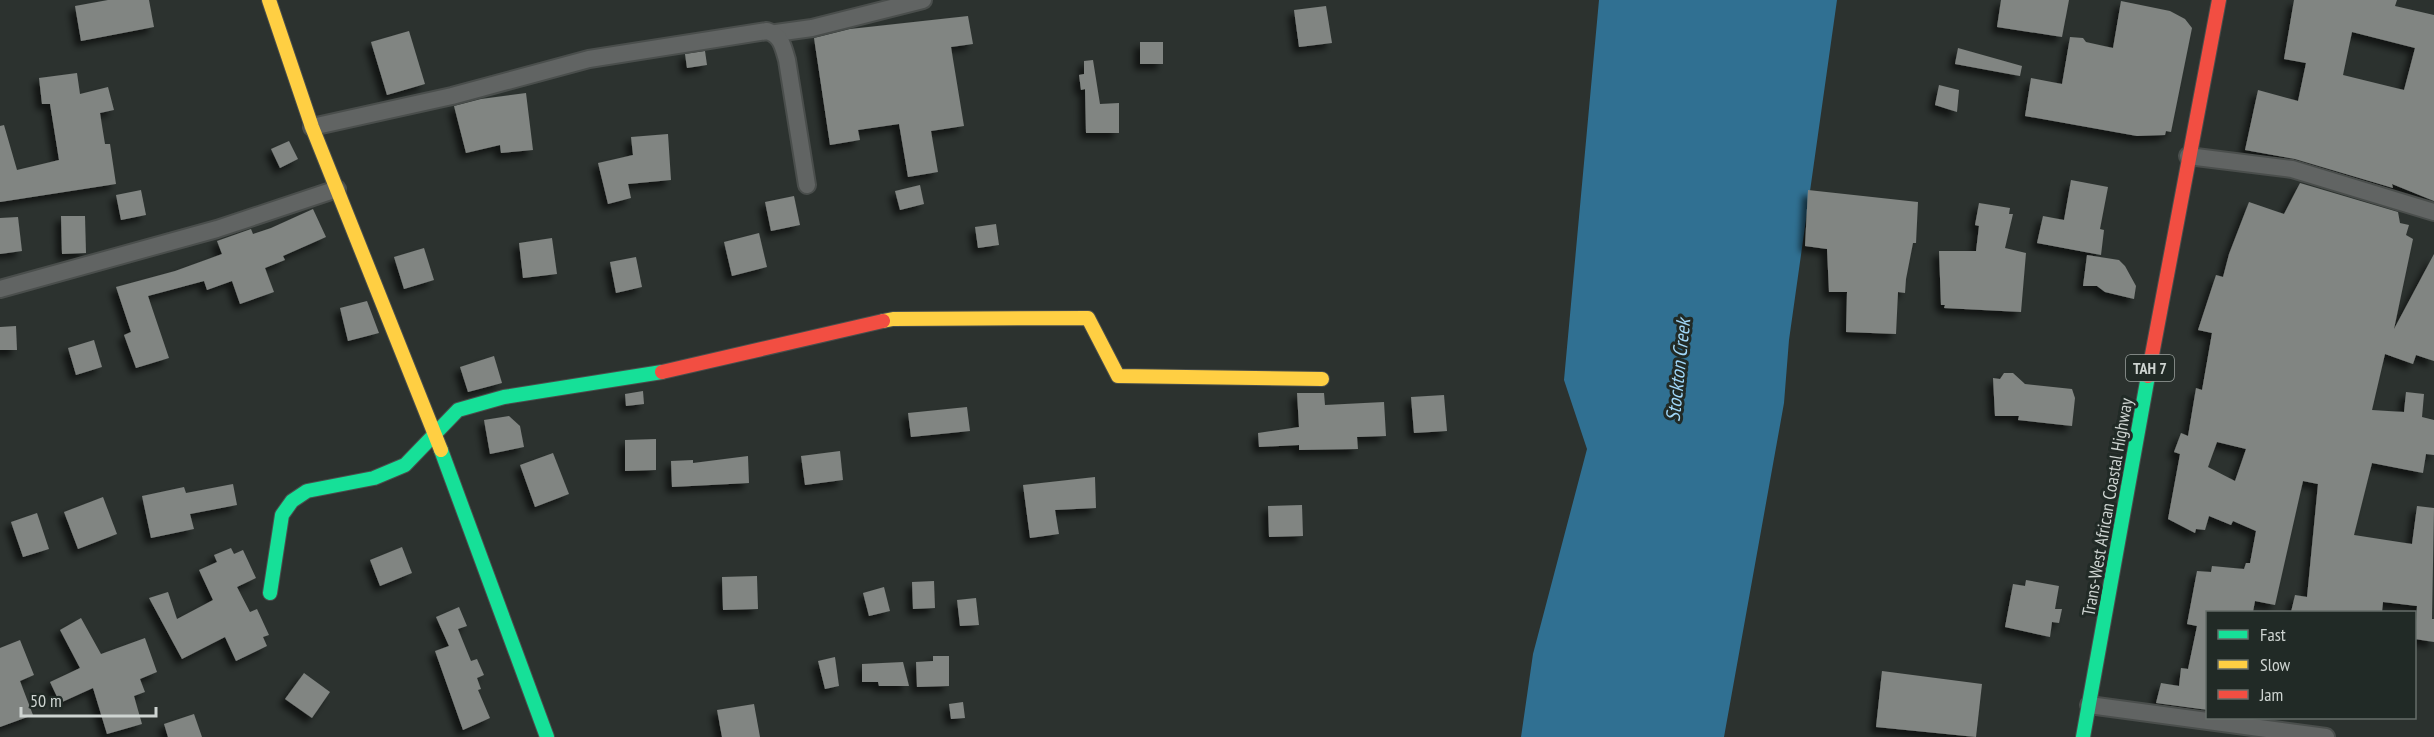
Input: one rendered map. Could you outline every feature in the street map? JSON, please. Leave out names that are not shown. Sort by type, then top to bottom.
[{"type":"main road","points":[[269,0],[312,127],[435,433],[547,737]]},
{"type":"main road","name":"Trans-West African Coastal Highway","points":[[2083,737],[2188,156],[2219,0]]},
{"type":"main road","points":[[270,593],[282,515],[292,501],[307,491],[374,478],[405,465],[458,410],[504,397],[642,377],[893,319],[1088,318],[1118,376],[1322,379]]},
{"type":"street","points":[[312,127],[452,96],[589,59],[755,31],[776,33],[812,28],[923,0]]},
{"type":"street","points":[[776,33],[787,60],[807,185]]},
{"type":"street","points":[[2188,156],[2292,169],[2434,212]]},
{"type":"street","points":[[0,289],[217,229],[337,189]]},
{"type":"street","points":[[2089,705],[2326,737]]},
{"type":"water","name":"Stockton Creek","points":[[1599,0],[1837,0],[1789,340],[1784,403],[1724,737],[1521,737],[1533,654],[1587,449],[1564,380]]},
{"type":"building","points":[[108,0],[149,0],[154,27],[81,41],[75,6]]},
{"type":"building","points":[[2001,0],[2069,0],[2062,37],[1997,27]]},
{"type":"building","points":[[2294,0],[2397,0],[2395,6],[2434,15],[2434,201],[2392,184],[2393,188],[2295,159],[2245,150],[2258,90],[2298,101],[2306,63],[2284,59]],"holes":[[[2352,32],[2415,48],[2404,90],[2343,75]]]},
{"type":"building","points":[[2121,1],[2170,11],[2185,19],[2192,28],[2171,132],[2166,131],[2165,135],[2137,136],[2025,116],[2031,78],[2062,84],[2070,37],[2083,38],[2086,42],[2113,48]]},
{"type":"building","points":[[1326,6],[1332,43],[1299,47],[1294,10]]},
{"type":"building","points":[[968,16],[973,44],[951,47],[964,126],[931,131],[938,172],[908,177],[899,124],[858,130],[860,140],[830,145],[814,38],[850,29]]},
{"type":"building","points":[[409,31],[425,84],[387,95],[371,42]]},
{"type":"building","points":[[1140,42],[1163,42],[1163,64],[1140,64]]},
{"type":"building","points":[[1958,48],[2022,66],[2020,76],[1955,64]]},
{"type":"building","points":[[705,51],[707,65],[687,68],[685,54]]},
{"type":"building","points":[[1093,60],[1100,104],[1119,103],[1119,133],[1086,133],[1085,89],[1081,90],[1079,75],[1084,74],[1084,61]]},
{"type":"building","points":[[77,73],[80,94],[108,87],[114,110],[100,113],[105,144],[110,144],[116,184],[0,202],[0,126],[4,125],[17,170],[59,160],[50,104],[42,104],[39,78]]},
{"type":"building","points":[[1939,85],[1959,90],[1957,112],[1935,105]]},
{"type":"building","points":[[526,93],[533,150],[501,153],[500,145],[466,153],[454,106],[481,99]]},
{"type":"building","points":[[668,134],[671,180],[628,184],[631,198],[608,204],[598,163],[633,155],[631,137]]},
{"type":"building","points":[[289,141],[298,159],[280,168],[271,149]]},
{"type":"building","points":[[2071,180],[2108,187],[2100,229],[2104,230],[2101,255],[2037,243],[2043,216],[2064,220]]},
{"type":"building","points":[[2300,183],[2398,212],[2400,223],[2409,225],[2406,235],[2413,239],[2394,329],[2434,254],[2434,361],[2416,355],[2413,364],[2385,354],[2372,410],[2404,412],[2406,392],[2424,394],[2422,417],[2434,420],[2434,455],[2426,454],[2423,473],[2372,463],[2354,535],[2412,544],[2417,506],[2434,508],[2432,619],[2434,619],[2434,642],[2416,639],[2417,606],[2383,602],[2382,611],[2291,611],[2295,595],[2307,597],[2318,484],[2303,481],[2275,605],[2255,601],[2253,611],[2206,611],[2206,710],[2156,703],[2161,683],[2179,686],[2181,668],[2188,669],[2197,626],[2187,624],[2197,571],[2211,572],[2212,566],[2244,569],[2246,563],[2250,563],[2256,531],[2233,521],[2231,525],[2209,516],[2205,530],[2196,529],[2195,533],[2168,519],[2180,454],[2174,452],[2181,433],[2188,436],[2196,388],[2202,390],[2212,333],[2198,330],[2216,275],[2223,277],[2229,254],[2249,202],[2284,214]],"holes":[[[2217,442],[2246,449],[2235,481],[2208,467]]]},
{"type":"building","points":[[920,185],[924,204],[900,210],[895,191]]},
{"type":"building","points":[[141,190],[146,215],[121,220],[116,195]]},
{"type":"building","points":[[1808,190],[1918,202],[1916,243],[1913,243],[1905,293],[1898,292],[1896,334],[1846,332],[1847,292],[1829,292],[1827,249],[1805,246]]},
{"type":"building","points":[[794,196],[800,225],[771,231],[765,202]]},
{"type":"building","points":[[1979,203],[2010,208],[2009,214],[2013,214],[2005,248],[2026,253],[2021,312],[1944,308],[1945,305],[1941,305],[1939,251],[1976,251],[1979,226],[1975,225]]},
{"type":"building","points":[[313,209],[326,237],[283,256],[285,260],[265,268],[274,292],[240,304],[232,281],[207,290],[204,281],[148,296],[169,358],[136,368],[124,335],[131,332],[116,287],[175,271],[222,254],[217,241],[251,229],[253,234],[271,228]]},
{"type":"building","points":[[61,216],[85,216],[86,253],[62,254]]},
{"type":"building","points":[[18,217],[22,251],[0,254],[0,218]]},
{"type":"building","points":[[996,224],[999,245],[978,248],[975,227]]},
{"type":"building","points":[[759,233],[767,267],[732,276],[724,242]]},
{"type":"building","points":[[552,238],[557,274],[523,278],[519,243]]},
{"type":"building","points":[[424,248],[434,280],[404,289],[394,257]]},
{"type":"building","points":[[2087,255],[2119,260],[2136,286],[2134,299],[2105,292],[2097,286],[2083,286]]},
{"type":"building","points":[[636,257],[642,287],[616,293],[610,262]]},
{"type":"building","points":[[367,301],[379,333],[348,341],[340,308]]},
{"type":"building","points":[[16,326],[17,350],[0,350],[0,327]]},
{"type":"building","points":[[94,340],[102,367],[76,375],[68,348]]},
{"type":"building","points":[[494,356],[502,383],[468,392],[460,367]]},
{"type":"building","points":[[2004,373],[2013,373],[2025,384],[2072,389],[2075,398],[2072,426],[2018,420],[2019,416],[1995,416],[1993,378],[2000,379]]},
{"type":"building","points":[[643,391],[644,404],[626,406],[625,394]]},
{"type":"building","points":[[1297,393],[1324,393],[1325,405],[1384,402],[1386,436],[1357,437],[1358,449],[1299,450],[1299,445],[1259,447],[1258,433],[1299,427]]},
{"type":"building","points":[[1444,395],[1447,431],[1414,433],[1411,397]]},
{"type":"building","points":[[967,407],[970,431],[911,437],[908,413]]},
{"type":"building","points":[[509,416],[520,426],[524,447],[490,454],[484,420]]},
{"type":"building","points":[[656,439],[656,470],[625,471],[625,440]]},
{"type":"building","points":[[840,451],[843,480],[805,485],[801,456]]},
{"type":"building","points":[[553,453],[569,494],[535,507],[520,465]]},
{"type":"building","points":[[748,456],[749,483],[672,487],[671,461],[693,460],[693,463]]},
{"type":"building","points":[[1095,477],[1096,508],[1055,510],[1059,534],[1030,538],[1023,485]]},
{"type":"building","points":[[233,484],[237,505],[190,514],[194,529],[151,538],[142,496],[184,487],[186,493]]},
{"type":"building","points":[[103,497],[117,534],[78,549],[64,512]]},
{"type":"building","points":[[1302,505],[1303,536],[1269,537],[1268,506]]},
{"type":"building","points":[[37,513],[49,549],[23,557],[11,522]]},
{"type":"building","points":[[402,547],[412,573],[380,586],[370,560]]},
{"type":"building","points":[[231,548],[234,554],[243,550],[256,578],[237,587],[250,612],[257,609],[269,635],[263,637],[267,646],[236,661],[225,637],[182,659],[149,598],[168,592],[177,619],[213,600],[199,570],[217,562],[214,555]]},
{"type":"building","points":[[757,576],[758,609],[723,610],[722,577]]},
{"type":"building","points":[[2026,580],[2059,586],[2055,609],[2062,609],[2059,623],[2052,622],[2050,637],[2005,627],[2013,584],[2025,586]]},
{"type":"building","points":[[934,581],[935,608],[913,609],[912,582]]},
{"type":"building","points":[[884,587],[890,611],[869,616],[863,593]]},
{"type":"building","points":[[976,598],[979,625],[960,626],[957,600]]},
{"type":"building","points":[[459,607],[467,626],[458,629],[471,661],[477,659],[484,675],[477,678],[481,689],[478,690],[490,718],[463,730],[435,651],[449,646],[436,617]]},
{"type":"building","points":[[81,618],[101,654],[145,638],[157,672],[140,679],[145,692],[134,696],[142,724],[107,734],[93,688],[60,703],[50,682],[80,668],[60,630]]},
{"type":"building","points":[[20,640],[34,675],[20,681],[33,715],[0,727],[0,648]]},
{"type":"building","points":[[933,656],[949,656],[949,686],[917,687],[916,662],[933,661]]},
{"type":"building","points":[[835,657],[839,686],[825,689],[818,661]]},
{"type":"building","points":[[903,662],[909,686],[879,686],[878,682],[862,682],[862,664]]},
{"type":"building","points":[[1882,671],[1982,684],[1976,737],[1876,727]]},
{"type":"building","points":[[304,673],[330,692],[312,718],[285,699]]},
{"type":"building","points":[[963,702],[965,718],[951,719],[949,704]]},
{"type":"building","points":[[754,704],[760,737],[722,737],[717,710]]},
{"type":"building","points":[[194,714],[202,737],[168,737],[164,724]]},
{"type":"traffic: fast","points":[[270,593],[282,515],[292,501],[307,491],[374,478],[405,465],[458,410],[504,397],[662,372]]},
{"type":"traffic: fast","points":[[2083,737],[2148,376]]},
{"type":"traffic: fast","points":[[441,450],[547,737]]},
{"type":"traffic: slow","points":[[269,0],[312,127],[441,450]]},
{"type":"traffic: slow","points":[[883,321],[893,319],[1088,318],[1118,376],[1322,379]]},
{"type":"traffic: jam","points":[[2148,376],[2219,0]]},
{"type":"traffic: jam","points":[[662,372],[883,321]]}]
